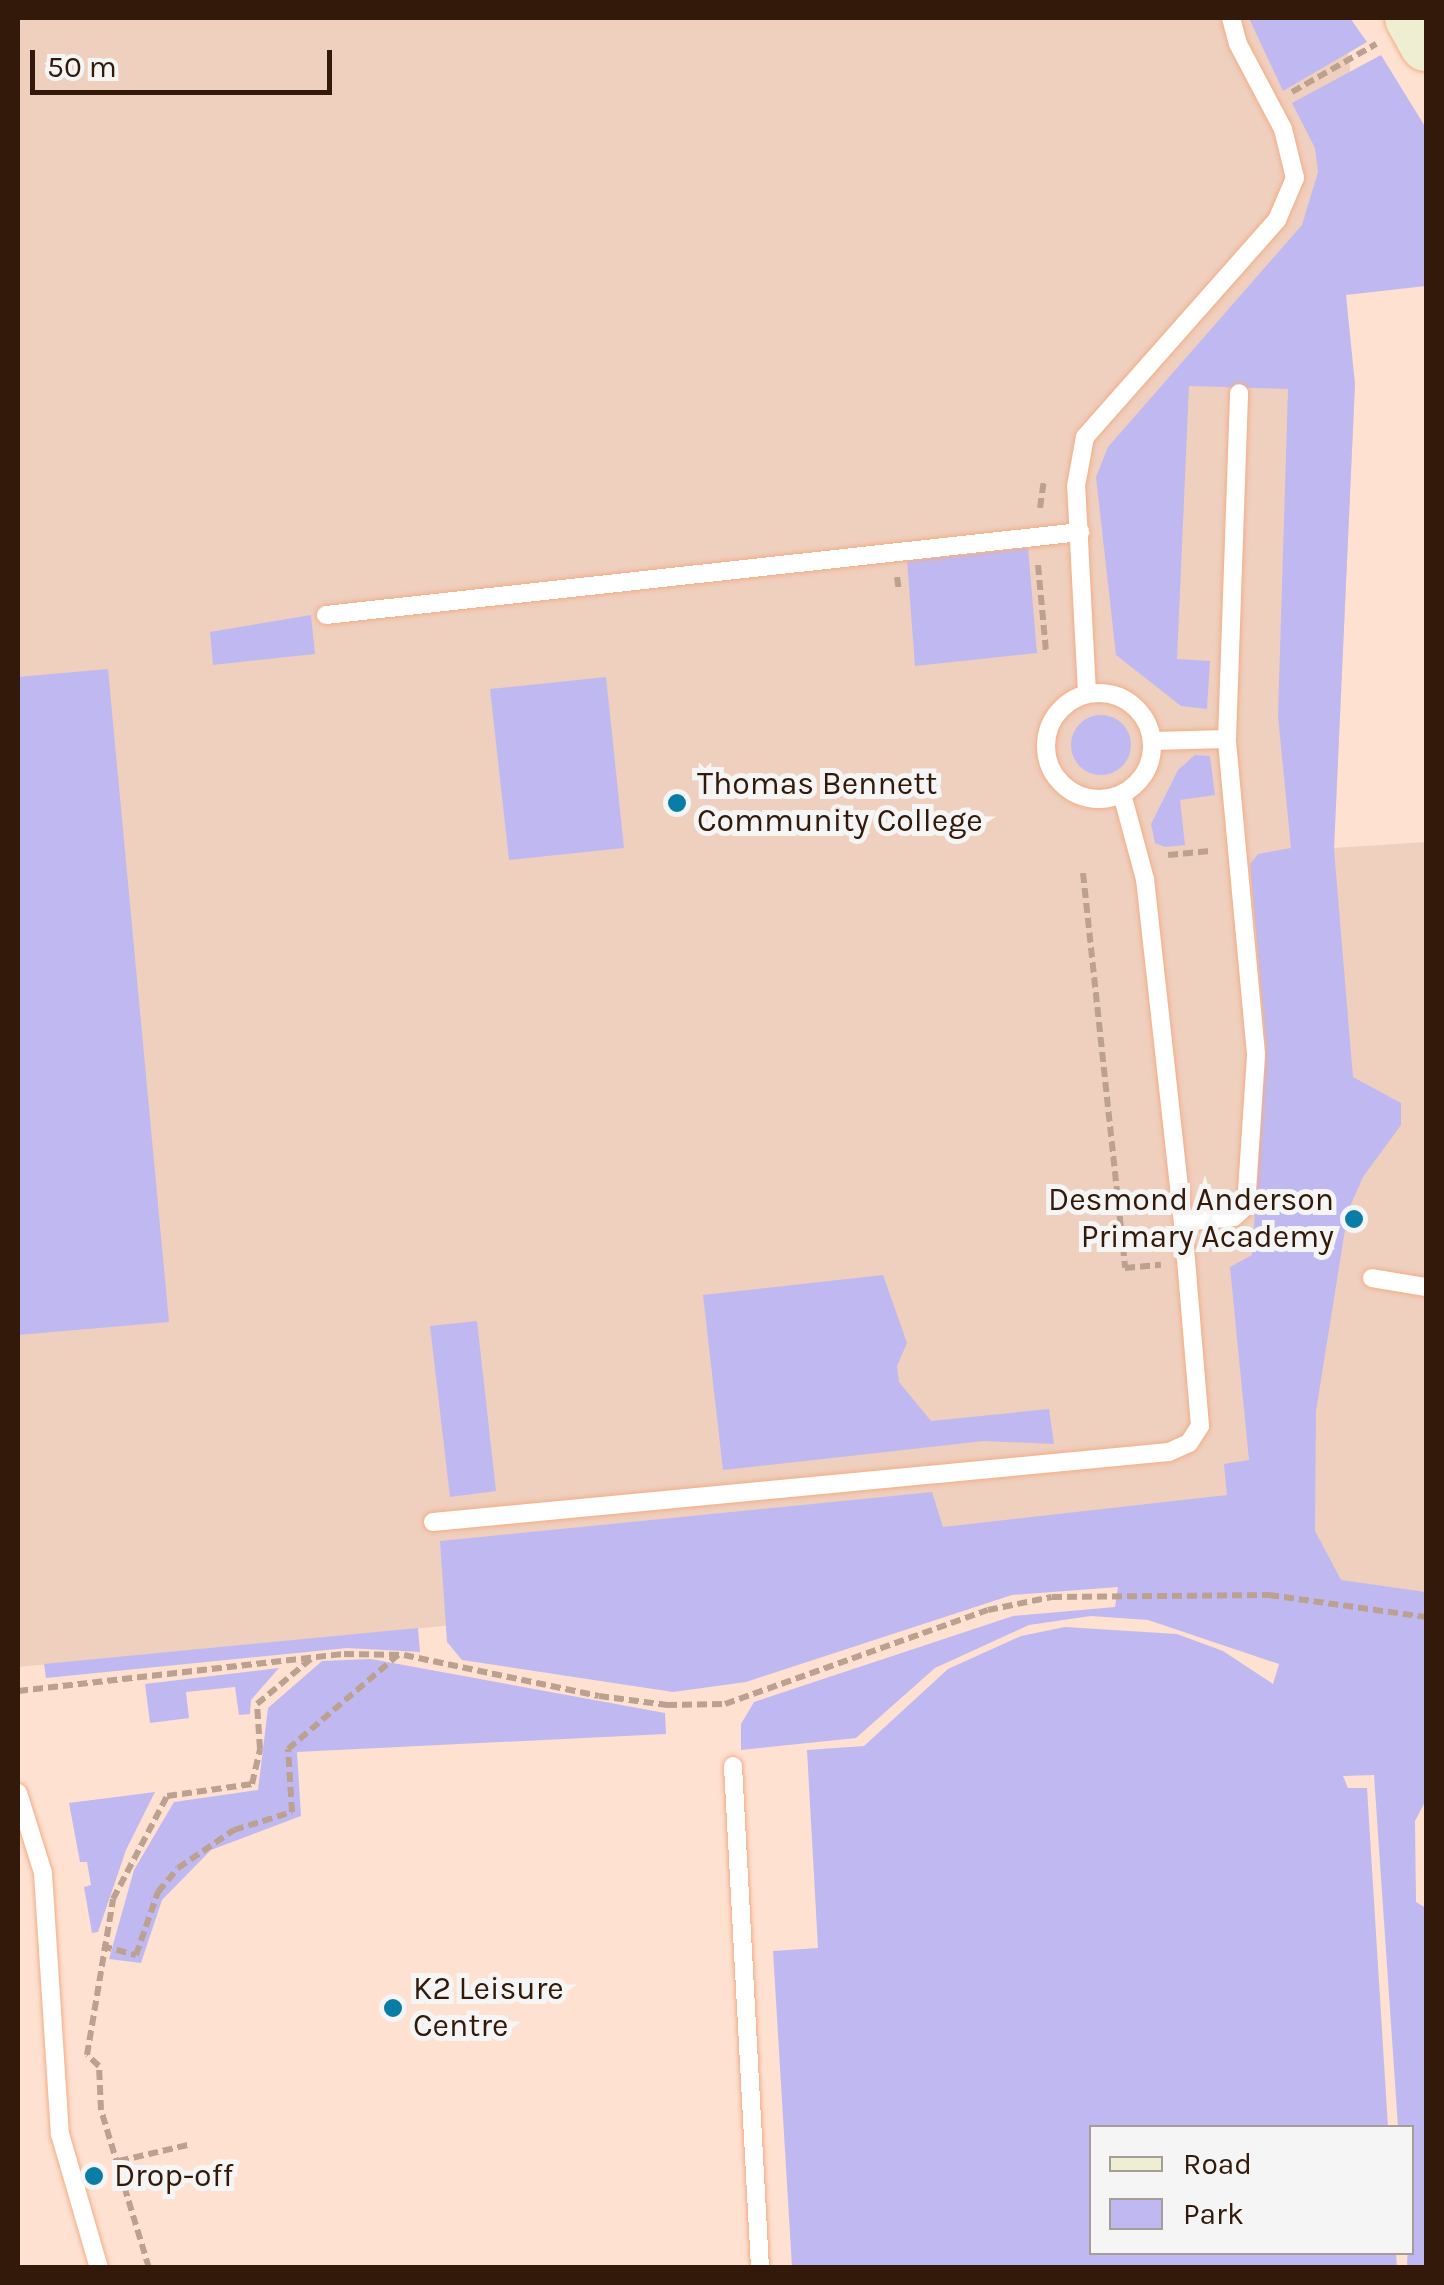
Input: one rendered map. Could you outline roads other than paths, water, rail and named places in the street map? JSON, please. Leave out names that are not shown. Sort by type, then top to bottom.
[{"type":"lane","points":[[1087,693],[1076,486],[1086,437],[1290,200],[1292,154],[1232,18]]},
{"type":"lane","points":[[1183,1222],[1234,1216],[1246,1206],[1256,1054],[1228,738],[1239,393]]},
{"type":"lane","points":[[326,615],[1080,532]]},
{"type":"lane","points":[[1087,693],[1121,697],[1136,706],[1152,740],[1147,770],[1122,794],[1088,798],[1071,792],[1048,764],[1048,728],[1057,712],[1087,693]]},
{"type":"lane","points":[[1152,740],[1228,738]]},
{"type":"lane","points":[[433,1522],[1168,1452],[1189,1443],[1200,1426],[1183,1222],[1140,858],[1122,794]]},
{"type":"lane","points":[[1372,1278],[1426,1287]]},
{"type":"lane","points":[[733,1766],[760,2268]]},
{"type":"lane","points":[[18,1794],[44,1873],[60,2134],[99,2268]]},
{"type":"place","name":"Thomas Bennett Community College","points":[[677,803]]},
{"type":"place","name":"Desmond Anderson Primary Academy","points":[[1354,1219]]},
{"type":"place","name":"K2 Leisure Centre","points":[[393,2008]]},
{"type":"place","name":"Drop-off","points":[[94,2176]]}]
